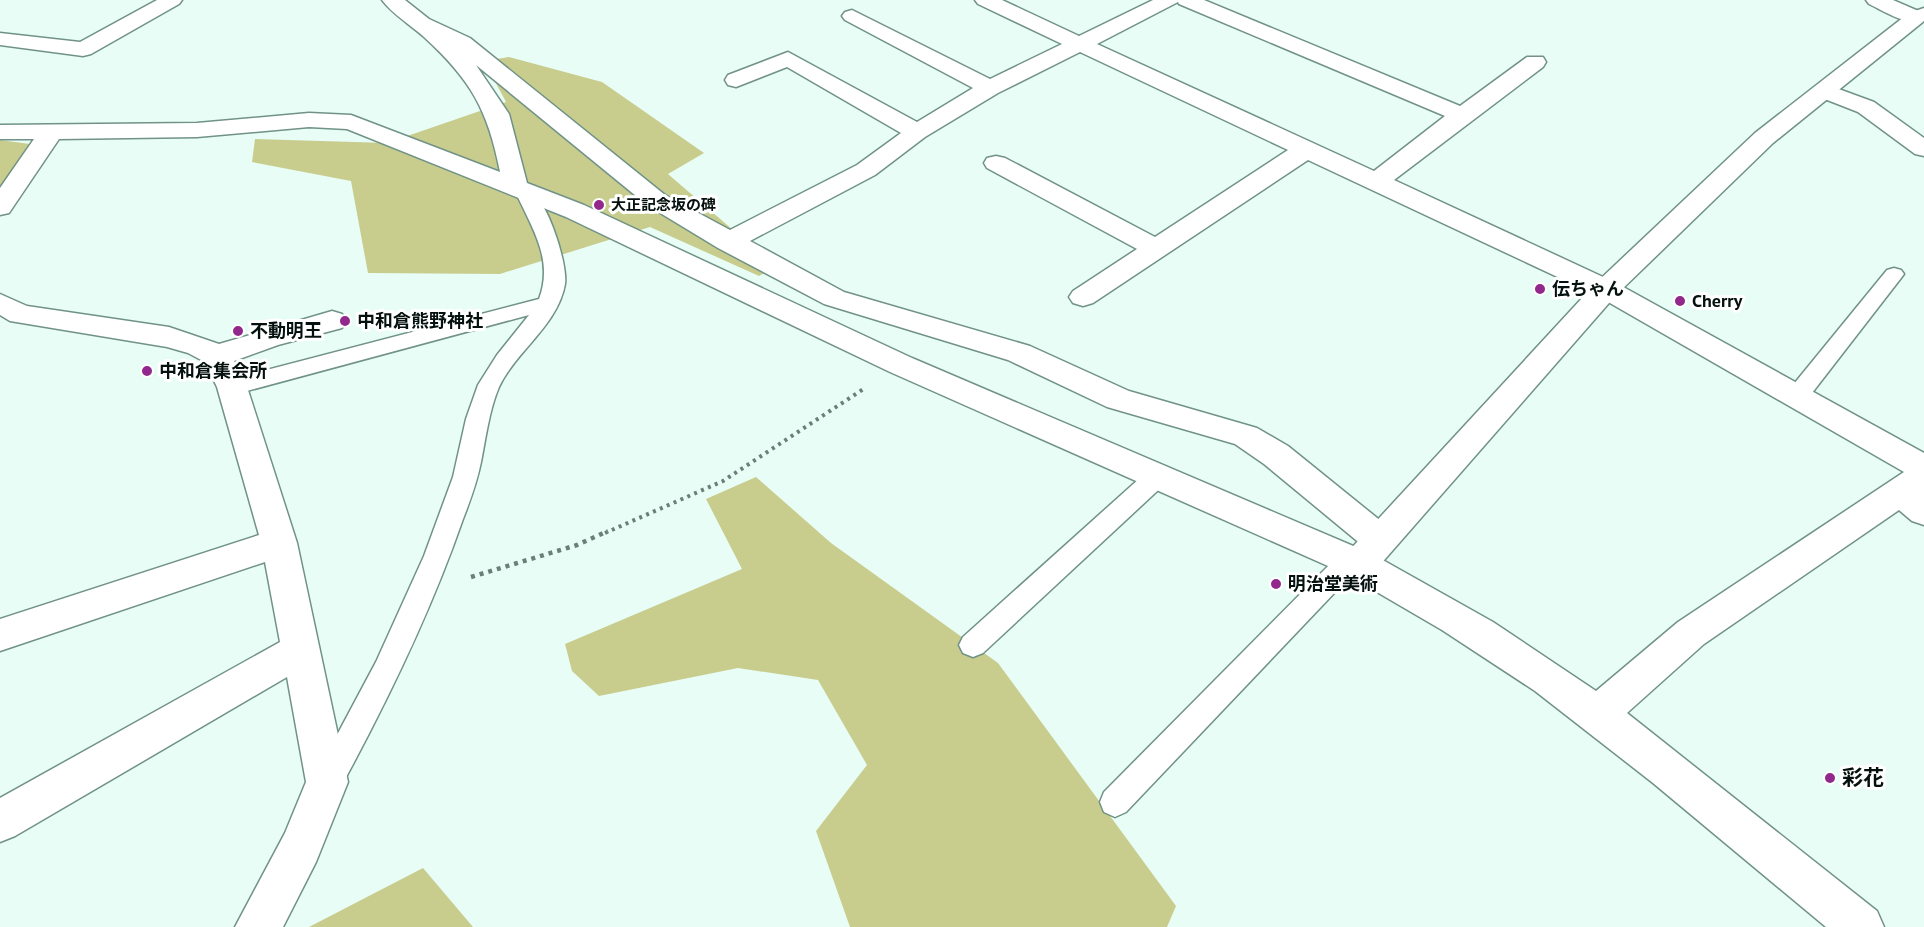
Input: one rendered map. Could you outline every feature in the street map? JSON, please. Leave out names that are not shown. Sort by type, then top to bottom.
[{"type":"street","points":[[0,39],[83,49],[172,0]]},
{"type":"street","points":[[392,0],[440,39],[485,93],[497,114],[521,191]]},
{"type":"street","points":[[985,0],[1304,151],[1606,290],[1797,396],[1918,487],[1818,546],[1691,633],[1597,714]]},
{"type":"street","points":[[728,242],[866,170],[917,132],[990,88],[1169,0]]},
{"type":"street","points":[[1186,0],[1462,115]]},
{"type":"street","points":[[1876,0],[1920,16]]},
{"type":"street","points":[[852,16],[990,88]]},
{"type":"street","points":[[1354,562],[1380,540],[1606,290],[1764,138],[1920,16]]},
{"type":"street","points":[[423,24],[462,43],[656,201],[728,242],[834,298],[1019,353],[1118,399],[1246,436],[1276,455],[1380,540]]},
{"type":"street","points":[[736,80],[788,59],[917,132]]},
{"type":"street","points":[[1375,183],[1535,62]]},
{"type":"street","points":[[1825,91],[1866,107],[1924,149]]},
{"type":"street","points":[[0,132],[197,130],[309,120],[351,122],[385,133],[574,211],[901,365],[1159,475],[1354,562],[1479,632],[1597,714],[1861,927]]},
{"type":"street","points":[[0,207],[51,132]]},
{"type":"street","points":[[1083,297],[1304,151]]},
{"type":"street","points":[[996,163],[1156,248]]},
{"type":"street","points":[[0,303],[20,314],[170,337],[217,356],[268,338],[332,321]]},
{"type":"street","points":[[217,356],[232,387],[279,543],[327,782],[301,847],[258,927]]},
{"type":"street","points":[[0,635],[279,543]]},
{"type":"street","points":[[0,821],[300,650]]},
{"type":"lane","points":[[327,782],[367,710],[421,592],[465,476],[479,412],[490,383],[547,304],[554,285],[554,254],[521,191]]},
{"type":"lane","points":[[1797,396],[1894,274]]},
{"type":"lane","points":[[232,387],[547,304]]},
{"type":"lane","points":[[972,645],[1159,475]]},
{"type":"lane","points":[[1115,802],[1354,562]]},
{"type":"path","points":[[421,592],[577,545],[723,481],[901,365]]},
{"type":"green space","points":[[509,57],[602,82],[704,153],[668,174],[776,267],[759,276],[650,227],[500,274],[368,273],[351,181],[252,162],[255,139],[387,143],[506,102],[484,61]]},
{"type":"green space","points":[[0,140],[30,144],[0,187]]},
{"type":"green space","points":[[756,477],[831,543],[998,663],[1176,906],[1167,927],[850,927],[816,831],[867,765],[818,680],[738,668],[599,696],[572,671],[565,644],[742,569],[706,499]]},
{"type":"green space","points":[[423,868],[473,927],[309,927]]},
{"type":"place","name":"大正記念坂の碑","points":[[599,205]]},
{"type":"place","name":"伝ちゃん","points":[[1540,289]]},
{"type":"place","name":"Cherry","points":[[1680,301]]},
{"type":"place","name":"中和倉熊野神社","points":[[345,321]]},
{"type":"place","name":"不動明王","points":[[238,331]]},
{"type":"place","name":"中和倉集会所","points":[[147,371]]},
{"type":"place","name":"明治堂美術","points":[[1276,584]]},
{"type":"place","name":"彩花","points":[[1830,778]]}]
